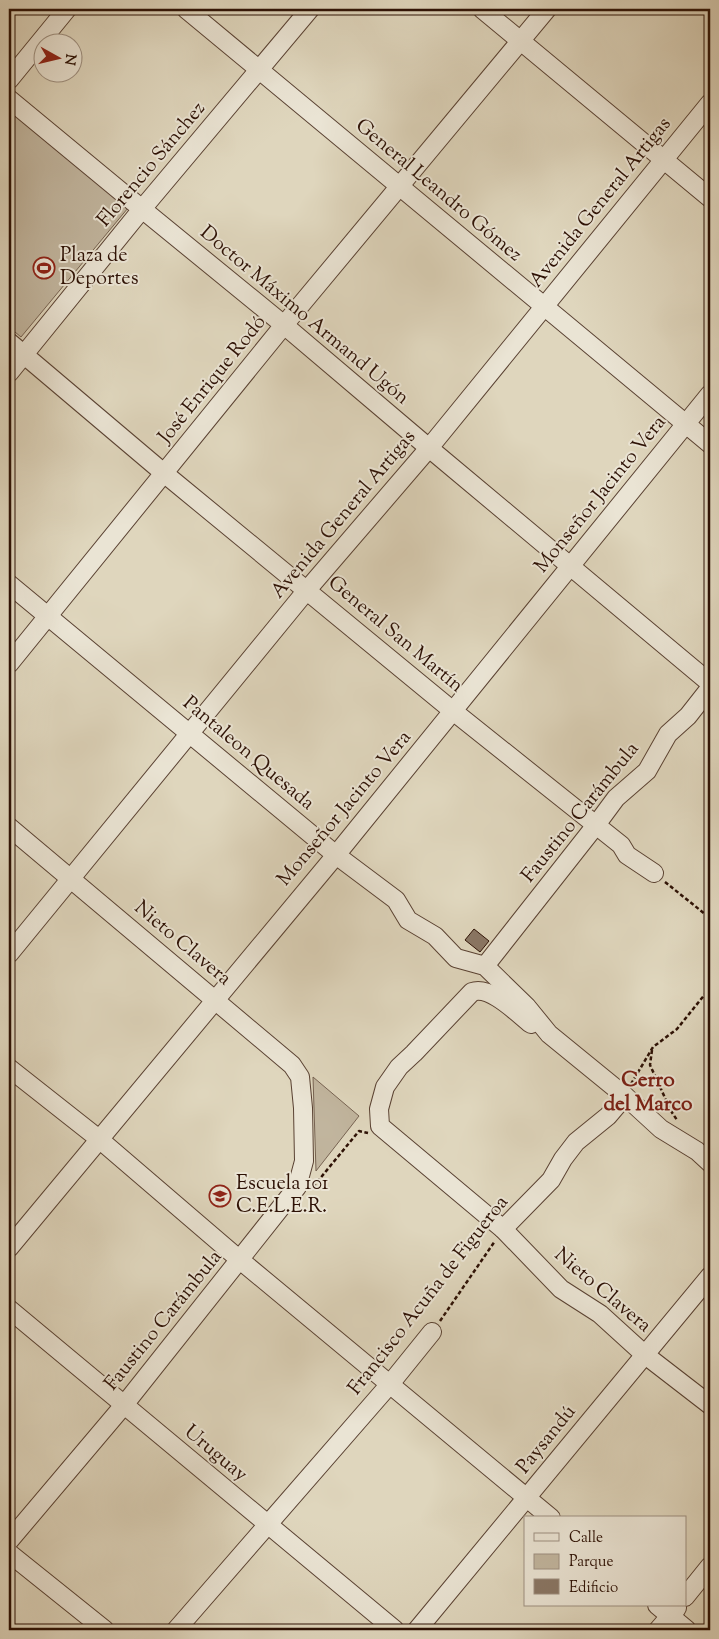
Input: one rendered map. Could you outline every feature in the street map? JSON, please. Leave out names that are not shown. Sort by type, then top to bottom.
[{"type":"street","points":[[9,80],[67,9]]},
{"type":"street","name":"General Leandro Gómez","points":[[186,9],[710,444]]},
{"type":"street","name":"Florencio Sánchez","points":[[9,373],[142,209],[310,9]]},
{"type":"street","points":[[482,9],[710,198]]},
{"type":"street","name":"José Enrique Rodó","points":[[9,664],[165,474],[284,324],[547,9]]},
{"type":"street","name":"Doctor Máximo Armand Ugón","points":[[9,99],[284,324],[710,683]]},
{"type":"street","name":"Avenida General Artigas","points":[[9,954],[189,733],[429,448],[710,103]]},
{"type":"street","name":"General San Martín","points":[[9,342],[165,474],[453,711],[621,845],[627,855],[654,873]]},
{"type":"street","name":"Monseñor Jacinto Vera","points":[[9,1248],[214,999],[336,855],[710,394]]},
{"type":"street","name":"Pantaleon Quesada","points":[[9,584],[336,855],[396,900],[408,920],[435,936],[456,958],[485,966],[527,1007],[549,1034],[661,1129],[697,1151],[710,1163]]},
{"type":"street","name":"Faustino Carámbula","points":[[485,966],[616,798],[647,771],[668,734],[688,716],[710,688]]},
{"type":"street","name":"Nieto Clavera","points":[[9,827],[292,1065],[300,1077],[304,1108]]},
{"type":"street","points":[[380,1126],[379,1109],[385,1087],[398,1067],[414,1054],[472,992],[477,990],[495,996],[530,1024],[549,1034]]},
{"type":"street","points":[[9,1068],[99,1139],[240,1260],[548,1516]]},
{"type":"street","name":"Francisco Acuña de Figueroa","points":[[503,1229],[551,1180],[576,1142],[608,1116],[624,1096]]},
{"type":"street","name":"Faustino Carámbula","points":[[9,1542],[124,1405],[297,1187],[304,1161],[304,1108]]},
{"type":"street","name":"Nieto Clavera","points":[[380,1126],[503,1229],[561,1288],[600,1314],[644,1354],[710,1405]]},
{"type":"street","name":"Paysandú","points":[[417,1630],[710,1276]]},
{"type":"street","name":"Uruguay","points":[[9,1309],[395,1630]]},
{"type":"street","name":"Francisco Acuña de Figueroa","points":[[176,1630],[390,1384],[432,1332]]},
{"type":"street","points":[[9,1553],[105,1630]]},
{"type":"street","points":[[686,1596],[710,1566]]},
{"type":"street","points":[[658,1630],[669,1609],[688,1630]]},
{"type":"path","points":[[654,873],[710,918]]},
{"type":"path","points":[[624,1096],[653,1047],[677,1029],[710,988]]},
{"type":"path","points":[[653,1047],[650,1066],[671,1111],[681,1127]]},
{"type":"path","points":[[297,1187],[312,1187],[359,1131],[373,1135],[380,1126]]},
{"type":"path","name":"Francisco Acuña de Figueroa","points":[[432,1332],[503,1229]]},
{"type":"green space","name":"Plaza de Deportes","points":[[9,109],[128,208],[21,337],[9,327]]},
{"type":"green space","points":[[313,1077],[359,1116],[316,1171]]},
{"type":"building","points":[[474,929],[489,941],[480,952],[465,940]]},
{"type":"place","name":"Plaza de Deportes","points":[[44,268]]},
{"type":"place","name":"Escuela 101 C.E.L.E.R.","points":[[220,1196]]},
{"type":"district","name":"Cerro del Marco","points":[[648,1093]]}]
